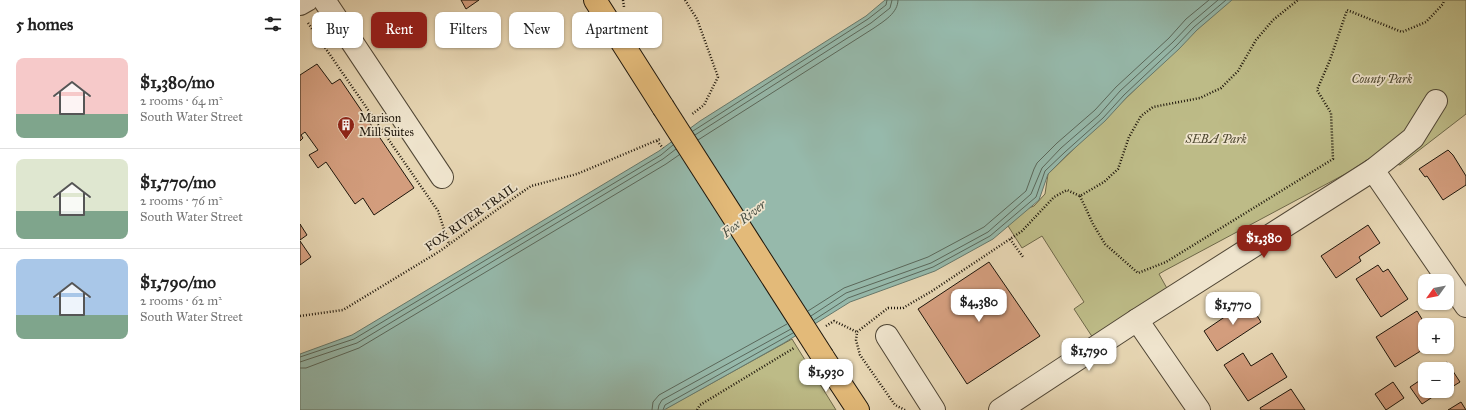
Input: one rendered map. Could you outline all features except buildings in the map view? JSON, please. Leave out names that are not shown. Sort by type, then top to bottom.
[{"type":"main road","points":[[595,0],[858,410]]},
{"type":"street","points":[[304,14],[307,0]]},
{"type":"street","points":[[324,0],[442,177]]},
{"type":"street","points":[[1000,410],[1137,320],[1373,170],[1412,138],[1436,101]]},
{"type":"street","points":[[1373,170],[1466,306]]},
{"type":"street","points":[[1137,320],[1199,410]]},
{"type":"street","points":[[887,336],[934,410]]},
{"type":"path","points":[[685,0],[697,19],[718,77]]},
{"type":"path","points":[[1080,196],[1104,182],[1118,169],[1129,137],[1141,116],[1153,107],[1200,98],[1221,88],[1238,71],[1256,40],[1269,25],[1298,0]]},
{"type":"path","points":[[905,410],[895,405],[860,354],[856,340],[857,332],[888,308],[903,308],[932,291],[1022,231],[1054,197],[1067,190],[1080,196],[1092,224],[1105,244],[1138,272],[1166,262],[1333,158],[1331,113],[1317,90],[1330,60],[1348,10],[1402,32],[1426,22],[1443,4],[1444,0]]},
{"type":"path","points":[[304,14],[438,211],[449,244]]},
{"type":"path","name":"FOX RIVER TRAIL","points":[[300,316],[343,310],[449,244],[532,186],[577,174],[657,141],[663,148]]},
{"type":"path","points":[[1010,239],[1023,257]]},
{"type":"path","points":[[822,329],[834,320],[857,332]]},
{"type":"path","points":[[697,410],[700,405],[798,345]]},
{"type":"green space","name":"SEBA Park","points":[[1230,0],[1466,0],[1466,114],[1400,165],[1370,158],[1349,172],[1159,274],[1169,292],[1093,338],[1074,309],[1084,302],[1042,236],[1022,248],[1003,218],[1034,206],[1045,194],[1048,174],[1191,35]]},
{"type":"green space","points":[[792,339],[836,410],[663,410]]},
{"type":"water","name":"Fox River","points":[[885,0],[1232,0],[1197,30],[1179,49],[1127,97],[1105,121],[1048,174],[1039,200],[993,239],[935,271],[850,302],[784,343],[664,410],[300,410],[300,354],[352,335],[659,151],[700,121],[866,16]]},
{"type":"place","name":"Marison Mill Suites","points":[[346,140]]},
{"type":"park label","name":"County Park","points":[[1382,79]]}]
